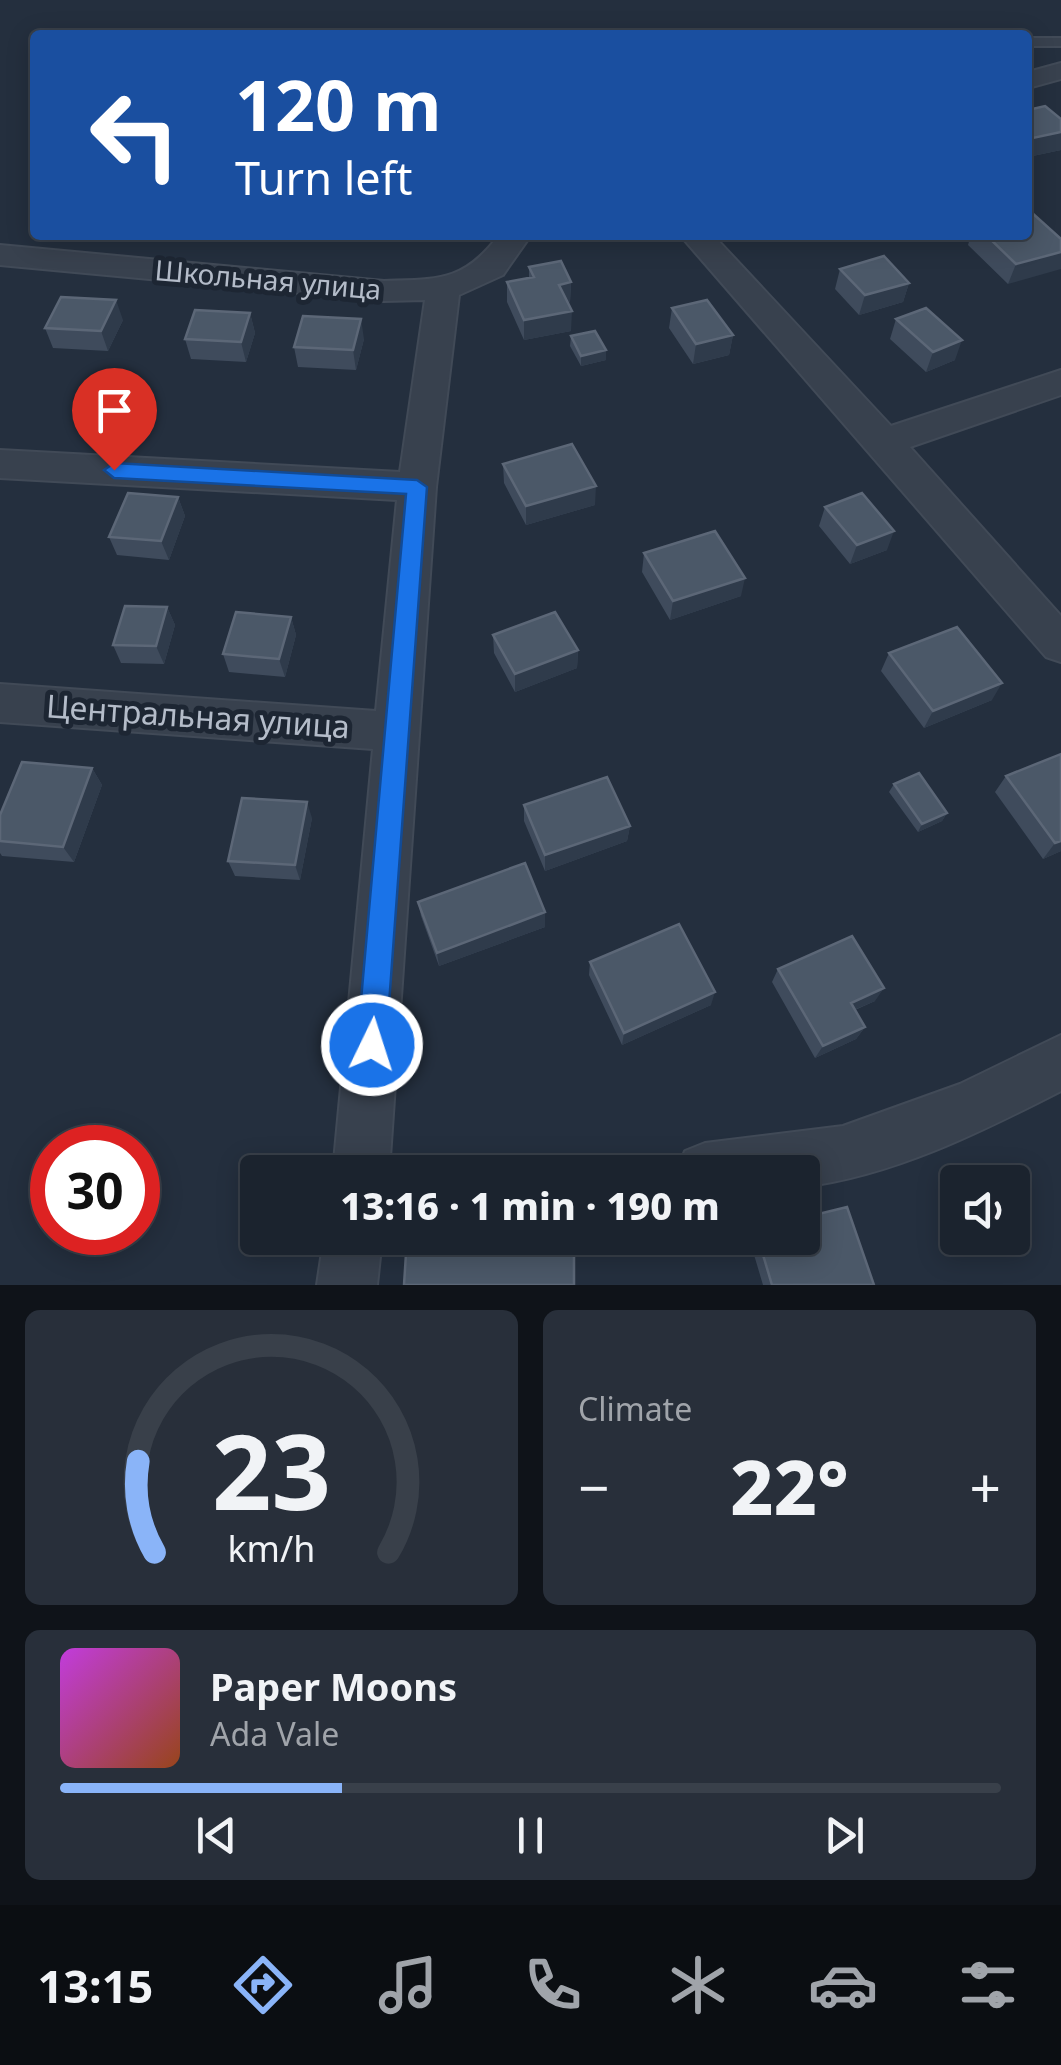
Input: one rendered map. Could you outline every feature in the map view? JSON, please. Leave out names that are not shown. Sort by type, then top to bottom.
[{"type":"street","points":[[1032,79],[1061,71]]},
{"type":"street","name":"Школьная улица","points":[[0,255],[384,291],[443,289],[491,268],[511,240]]},
{"type":"street","points":[[701,240],[884,442],[1061,646]]},
{"type":"street","points":[[363,1155],[417,487],[443,289]]},
{"type":"street","points":[[884,442],[1061,382]]},
{"type":"street","points":[[0,464],[417,487]]},
{"type":"street","name":"Центральная улица","points":[[0,703],[396,732]]},
{"type":"street","points":[[820,1157],[843,1154],[972,1107],[1061,1062]]},
{"type":"street","points":[[347,1285],[351,1255]]},
{"type":"lane","points":[[1032,42],[1061,42]]},
{"type":"building","points":[[1045,106],[1061,119],[1061,132],[1033,138],[1032,109]]},
{"type":"building","points":[[1032,213],[1061,239],[1061,252],[1016,264],[991,240],[1032,240]]},
{"type":"building","points":[[884,256],[909,283],[865,295],[840,269]]},
{"type":"building","points":[[561,261],[571,282],[559,285],[572,311],[524,320],[507,282],[534,277],[529,267]]},
{"type":"building","points":[[61,297],[116,300],[101,331],[45,328]]},
{"type":"building","points":[[707,300],[733,335],[696,344],[672,308]]},
{"type":"building","points":[[926,308],[962,340],[933,352],[896,319]]},
{"type":"building","points":[[195,310],[250,313],[241,342],[185,339]]},
{"type":"building","points":[[303,316],[361,319],[353,350],[294,347]]},
{"type":"building","points":[[595,331],[606,350],[581,356],[571,336]]},
{"type":"building","points":[[572,444],[596,486],[526,506],[503,464]]},
{"type":"building","points":[[128,493],[178,497],[161,541],[109,537]]},
{"type":"building","points":[[862,493],[894,531],[857,545],[825,507]]},
{"type":"building","points":[[715,531],[745,578],[673,601],[644,553]]},
{"type":"building","points":[[125,606],[167,607],[156,646],[113,645]]},
{"type":"building","points":[[236,612],[291,617],[279,659],[223,654]]},
{"type":"building","points":[[555,612],[578,650],[515,674],[493,635]]},
{"type":"building","points":[[957,627],[1002,683],[933,711],[889,653]]},
{"type":"building","points":[[1061,754],[1061,841],[1055,843],[1006,776]]},
{"type":"building","points":[[22,762],[92,768],[63,847],[0,841],[0,815]]},
{"type":"building","points":[[919,773],[947,813],[922,824],[894,784]]},
{"type":"building","points":[[607,777],[630,826],[545,855],[524,805]]},
{"type":"building","points":[[242,798],[307,802],[295,865],[228,861]]},
{"type":"building","points":[[525,863],[545,912],[437,953],[418,902]]},
{"type":"building","points":[[679,924],[715,992],[624,1033],[590,962]]},
{"type":"building","points":[[852,936],[884,988],[851,1003],[865,1027],[823,1046],[778,969]]},
{"type":"building","points":[[847,1207],[874,1285],[772,1285],[763,1255],[820,1255],[820,1214]]},
{"type":"building","points":[[406,1255],[574,1255],[574,1285],[404,1285]]},
{"type":"route","points":[[114,470],[417,487],[372,1045]]}]
